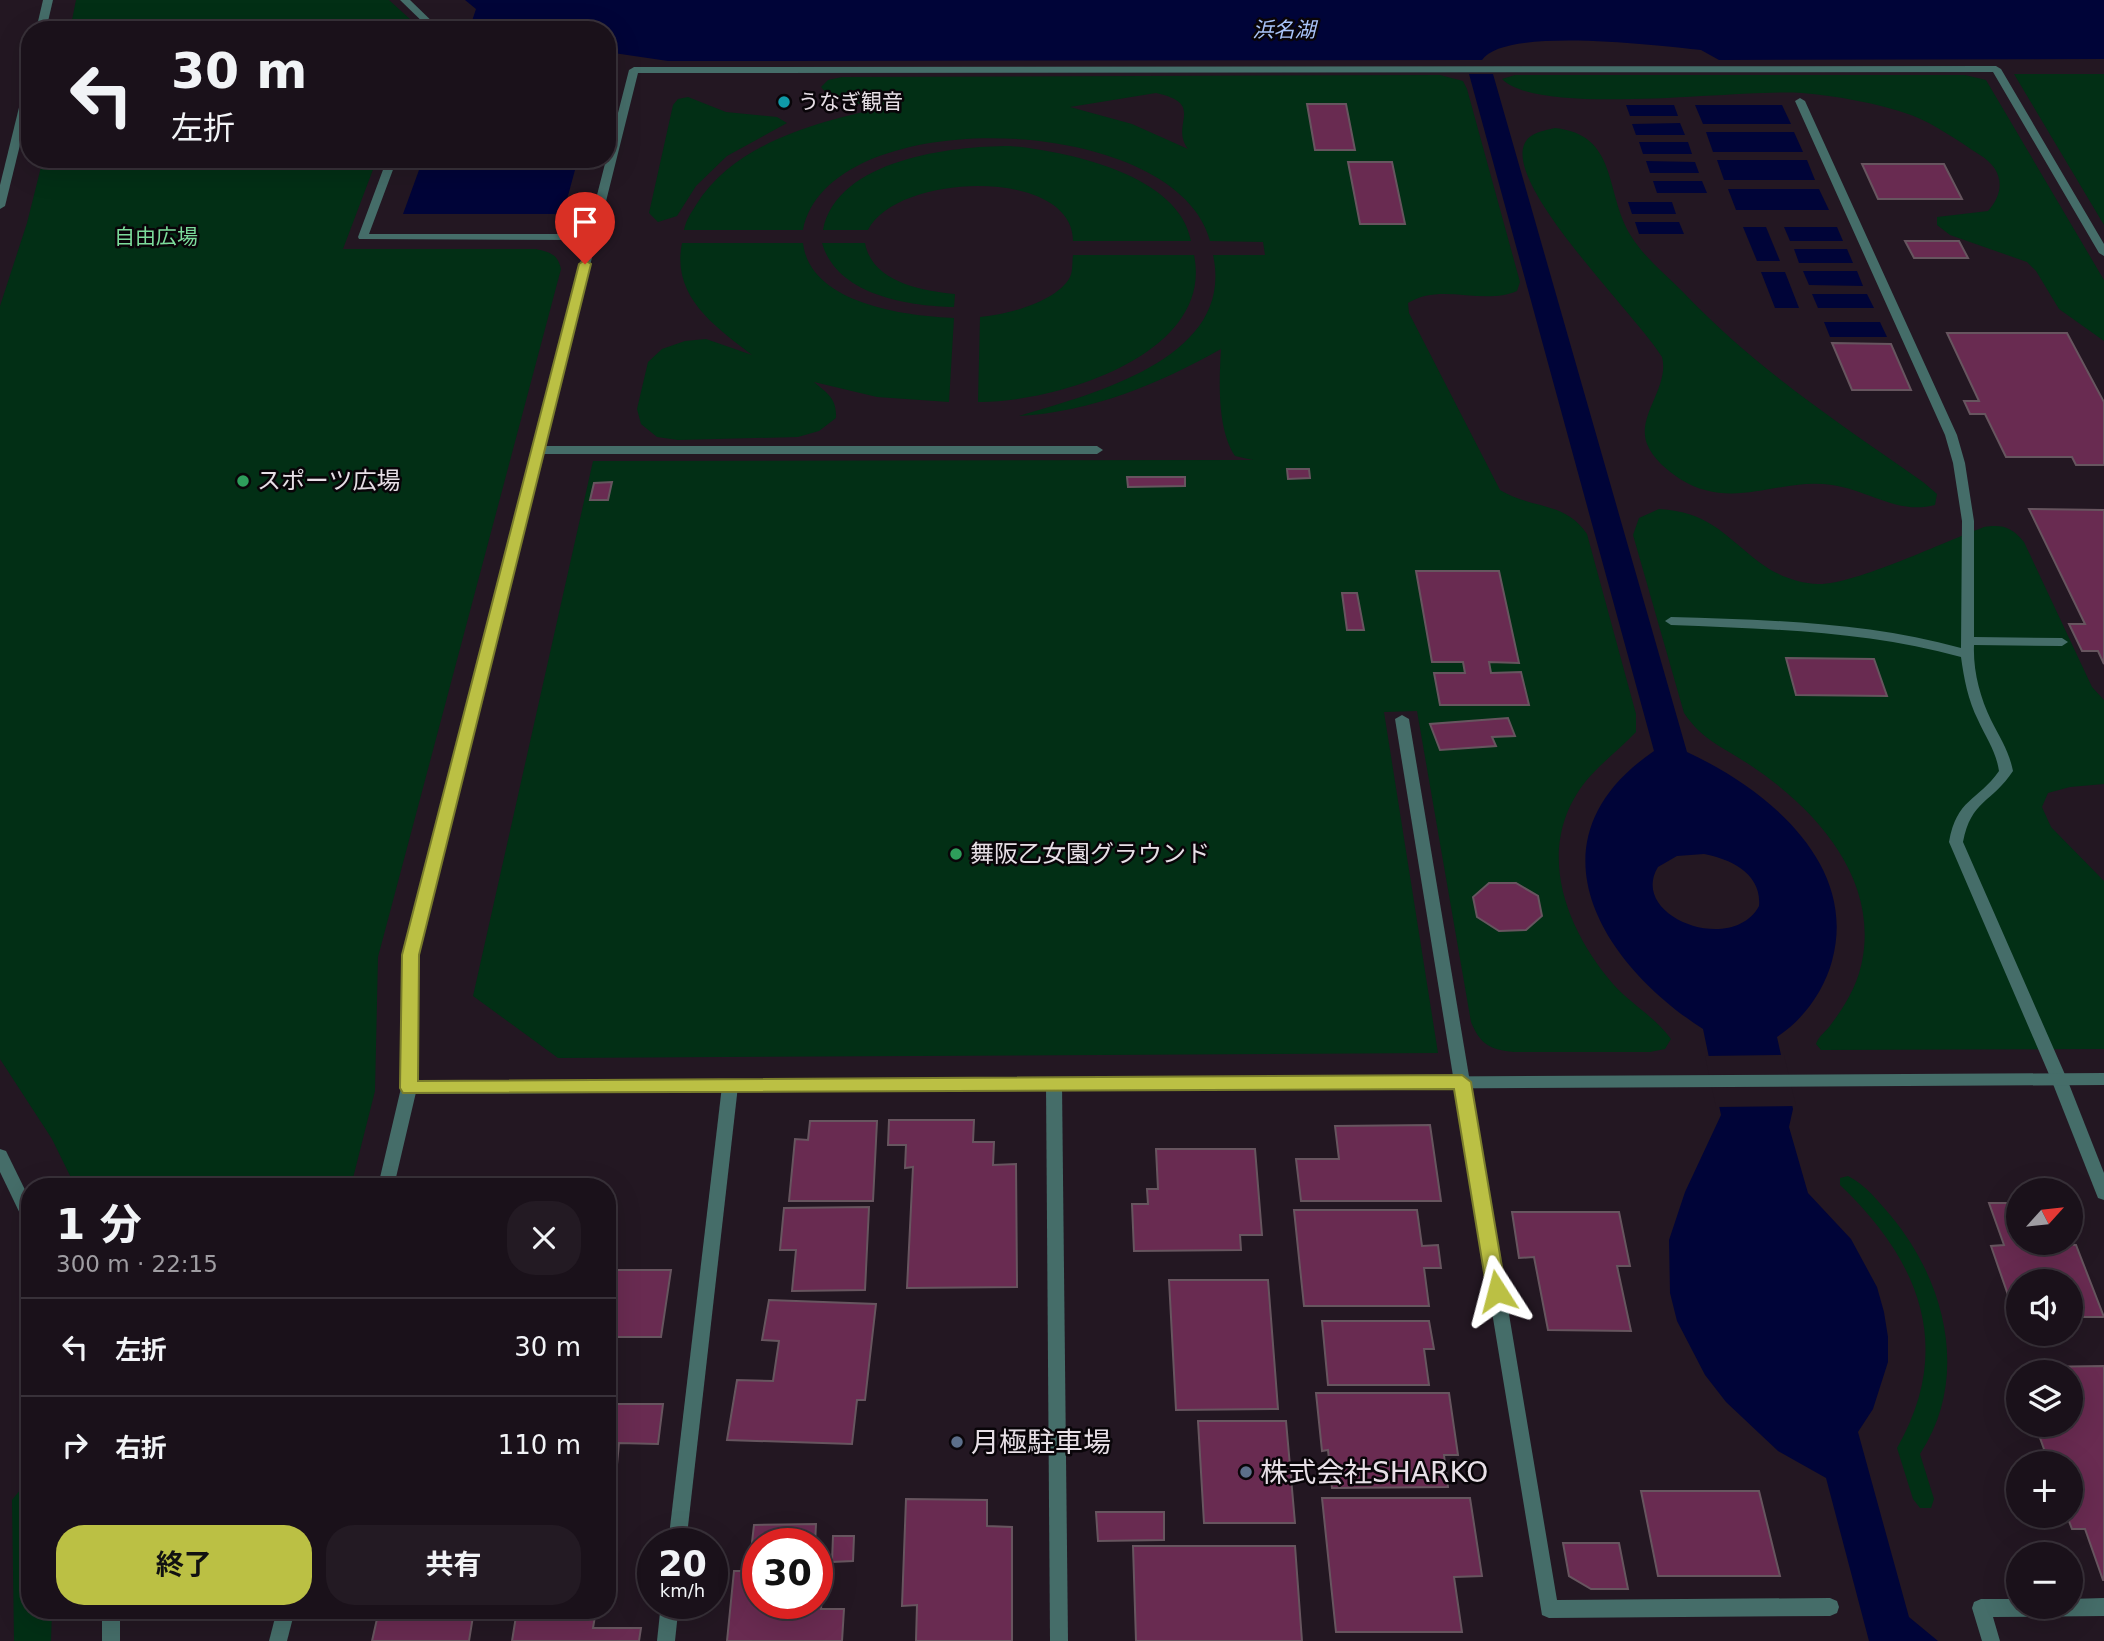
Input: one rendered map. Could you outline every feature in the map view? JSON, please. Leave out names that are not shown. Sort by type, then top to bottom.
[{"type":"street","points":[[43,21],[48,0]]},
{"type":"street","points":[[405,0],[431,21]]},
{"type":"street","points":[[616,142],[634,71],[1996,69],[2104,253]]},
{"type":"street","points":[[1800,101],[1951,435],[1959,463],[1968,521],[1967,647],[1972,686],[1984,719],[2003,754],[2006,771],[1998,785],[1966,808],[1958,824],[1956,842],[2059,1079],[2104,1193]]},
{"type":"street","points":[[0,206],[21,120]]},
{"type":"street","points":[[389,168],[363,237],[592,237]]},
{"type":"street","points":[[388,1178],[409,1088],[410,955],[609,168]]},
{"type":"street","points":[[538,450],[1097,450]]},
{"type":"street","points":[[1671,621],[1852,628],[1967,647],[2062,642]]},
{"type":"street","points":[[1402,719],[1549,1609],[1829,1607]]},
{"type":"street","points":[[409,1088],[2104,1079]]},
{"type":"street","points":[[1054,1084],[1059,1641]]},
{"type":"street","points":[[679,1528],[730,1086]]},
{"type":"street","points":[[0,1155],[21,1198]]},
{"type":"street","points":[[1991,1641],[1981,1608],[2104,1607]]},
{"type":"street","points":[[111,1619],[111,1641]]},
{"type":"street","points":[[278,1641],[284,1619]]},
{"type":"street","points":[[666,1641],[668,1619]]},
{"type":"green space","points":[[76,0],[389,0],[412,21],[72,21]]},
{"type":"green space","points":[[2014,74],[2104,74],[2104,225]]},
{"type":"green space","name":"舞阪乙女園グラウンド","points":[[1440,75],[1463,81],[1520,282],[1517,291],[1504,295],[1434,294],[1421,297],[1408,303],[1409,313],[1500,490],[1568,516],[1587,534],[1636,714],[1636,732],[1592,774],[1570,806],[1561,832],[1559,859],[1562,885],[1569,912],[1596,962],[1613,984],[1671,1039],[1665,1049],[1650,1052],[1514,1052],[1498,1050],[1478,1036],[1471,1022],[1417,711],[1384,712],[1438,1053],[558,1058],[473,996],[593,461],[1253,460],[1235,456],[1225,432],[1220,390],[1221,349],[1173,374],[1124,394],[1072,409],[1019,416],[1118,383],[1152,366],[1181,346],[1203,321],[1214,291],[1213,255],[1265,255],[1263,242],[1210,241],[1184,198],[1136,167],[1073,147],[1004,138],[934,142],[872,159],[826,188],[803,230],[684,230],[692,211],[713,183],[733,165],[757,150],[809,127],[890,106],[844,102],[821,87],[828,80],[842,77]],"holes":[[[1156,93],[1171,98],[1184,109],[1182,131],[1188,149],[1132,124],[1070,107]]]},
{"type":"green space","points":[[1515,75],[1965,75],[1986,80],[2104,280],[2104,341],[2059,309],[2036,271],[2027,262],[1950,235],[1937,225],[1937,217],[1988,211],[1998,196],[1999,181],[1988,161],[1920,119],[1871,104],[1802,93],[1644,99],[1557,97],[1524,91],[1502,79]]},
{"type":"green space","points":[[688,97],[726,112],[777,117],[787,123],[727,156],[696,186],[677,216],[658,222],[649,213],[673,105],[678,99]]},
{"type":"green space","points":[[1555,128],[1576,133],[1590,142],[1600,154],[1631,236],[1655,265],[1710,319],[1768,370],[1937,494],[1935,505],[1908,507],[1832,485],[1793,485],[1719,493],[1680,479],[1661,464],[1647,444],[1645,433],[1649,412],[1661,379],[1662,357],[1554,221],[1535,191],[1524,165],[1524,145],[1529,137]]},
{"type":"green space","points":[[1010,146],[1088,161],[1117,170],[1143,183],[1165,199],[1182,218],[1191,241],[1073,241],[1065,217],[1045,200],[1016,190],[981,186],[946,188],[912,197],[885,211],[868,230],[823,230],[833,206],[850,187],[873,172],[900,161],[929,154],[958,149]]},
{"type":"green space","name":"自由広場","points":[[41,168],[374,168],[343,249],[536,249],[552,254],[560,264],[561,269],[378,957],[375,1091],[353,1178],[71,1178],[52,1139],[0,1059],[0,306],[27,223]]},
{"type":"green space","points":[[682,243],[803,243],[810,264],[823,280],[841,293],[863,303],[887,309],[954,318],[949,402],[877,397],[814,382],[830,397],[836,411],[836,418],[819,431],[798,437],[678,440],[657,437],[641,424],[637,409],[648,362],[662,349],[685,341],[706,339],[752,355],[711,321],[690,295],[680,262]]},
{"type":"green space","points":[[822,243],[865,243],[877,267],[888,275],[914,287],[955,294],[954,307],[896,300],[858,286],[842,275],[830,261]]},
{"type":"green space","points":[[1073,255],[1194,255],[1194,290],[1180,321],[1155,346],[1122,367],[1085,383],[1046,394],[978,402],[980,317],[1030,306],[1054,294],[1070,277]]},
{"type":"green space","points":[[1659,509],[1690,514],[1702,519],[1772,571],[1787,578],[1818,584],[1854,577],[1984,527],[2006,528],[2024,542],[2092,687],[2104,700],[2104,784],[2070,787],[2048,793],[2042,807],[2051,827],[2104,881],[2104,1049],[1821,1050],[1816,1044],[1843,1008],[1859,975],[1864,926],[1860,897],[1850,871],[1817,822],[1773,782],[1706,737],[1684,713],[1633,535],[1639,518]]},
{"type":"green space","points":[[1848,1176],[1876,1199],[1910,1242],[1926,1270],[1938,1300],[1945,1331],[1947,1363],[1944,1394],[1935,1425],[1920,1454],[1934,1499],[1931,1508],[1920,1508],[1913,1499],[1897,1448],[1914,1411],[1924,1375],[1925,1340],[1920,1307],[1908,1275],[1890,1244],[1868,1214],[1840,1185],[1840,1178]]},
{"type":"green space","points":[[21,1489],[21,1619],[52,1619],[51,1641],[14,1641],[12,1500]]},
{"type":"water","name":"浜名湖","points":[[465,0],[2104,0],[2104,59],[1719,60],[1701,50],[1620,42],[1551,41],[1496,50],[1482,60],[668,61],[616,53],[616,21],[472,21],[476,9]]},
{"type":"water","points":[[1469,74],[1493,74],[1687,752],[1717,767],[1774,808],[1799,833],[1819,861],[1832,892],[1837,925],[1832,961],[1824,983],[1804,1013],[1777,1037],[1793,1109],[1789,1127],[1808,1193],[1851,1239],[1877,1287],[1888,1337],[1888,1362],[1873,1409],[1858,1432],[1909,1617],[1938,1641],[1869,1641],[1826,1478],[1778,1451],[1726,1402],[1705,1375],[1677,1321],[1670,1293],[1669,1240],[1685,1192],[1721,1115],[1703,1029],[1666,1001],[1633,970],[1608,935],[1591,898],[1585,860],[1593,822],[1615,785],[1654,751]],"holes":[[[1704,854],[1734,864],[1750,877],[1759,895],[1759,906],[1746,921],[1728,928],[1707,929],[1687,924],[1670,914],[1657,901],[1653,885],[1658,867],[1677,856]]]},
{"type":"water","points":[[1626,105],[1674,105],[1678,116],[1630,116]]},
{"type":"water","points":[[1695,105],[1782,105],[1791,124],[1703,124]]},
{"type":"water","points":[[1680,123],[1685,135],[1636,135],[1632,124]]},
{"type":"water","points":[[1706,132],[1794,132],[1803,152],[1713,152]]},
{"type":"water","points":[[1639,142],[1688,142],[1692,154],[1643,154]]},
{"type":"water","points":[[1717,160],[1807,160],[1815,180],[1724,180]]},
{"type":"water","points":[[1646,161],[1695,162],[1699,173],[1650,173]]},
{"type":"water","points":[[420,168],[576,168],[563,214],[403,214]]},
{"type":"water","points":[[1653,181],[1702,181],[1707,193],[1657,193]]},
{"type":"water","points":[[1728,189],[1819,189],[1829,210],[1736,210]]},
{"type":"water","points":[[1628,202],[1672,202],[1676,214],[1632,214]]},
{"type":"water","points":[[1635,222],[1679,222],[1684,234],[1639,234]]},
{"type":"water","points":[[1743,227],[1766,227],[1780,261],[1757,261]]},
{"type":"water","points":[[1784,227],[1837,227],[1843,241],[1790,241]]},
{"type":"water","points":[[1794,249],[1847,249],[1853,263],[1799,263]]},
{"type":"water","points":[[1803,271],[1857,271],[1863,286],[1809,285]]},
{"type":"water","points":[[1761,272],[1785,272],[1799,308],[1775,308]]},
{"type":"water","points":[[1812,294],[1867,294],[1874,308],[1818,308]]},
{"type":"water","points":[[1824,322],[1880,322],[1887,337],[1830,337]]},
{"type":"pier","points":[[1784,1055],[1796,1106],[1716,1107],[1705,1056]]},
{"type":"building","points":[[1307,104],[1346,104],[1355,150],[1315,150]]},
{"type":"building","points":[[1348,162],[1392,162],[1405,224],[1360,224]]},
{"type":"building","points":[[1862,164],[1944,164],[1962,199],[1878,199]]},
{"type":"building","points":[[1905,241],[1959,241],[1968,258],[1914,258]]},
{"type":"building","points":[[1947,333],[2067,333],[2104,402],[2104,465],[2076,465],[2072,457],[2006,457],[1985,414],[1970,414],[1964,401],[1979,401]]},
{"type":"building","points":[[1832,343],[1891,344],[1911,390],[1852,390]]},
{"type":"building","points":[[1287,469],[1309,469],[1310,478],[1288,479]]},
{"type":"building","points":[[1127,477],[1185,477],[1185,486],[1128,487]]},
{"type":"building","points":[[612,482],[608,500],[590,500],[594,483]]},
{"type":"building","points":[[2029,509],[2104,510],[2104,664],[2098,651],[2082,651],[2069,624],[2085,624]]},
{"type":"building","points":[[1416,571],[1499,571],[1519,663],[1489,662],[1491,673],[1521,672],[1529,705],[1440,705],[1434,673],[1465,673],[1463,662],[1432,662]]},
{"type":"building","points":[[1342,593],[1357,593],[1364,630],[1347,630]]},
{"type":"building","points":[[1786,658],[1874,659],[1887,696],[1796,695]]},
{"type":"building","points":[[1508,718],[1515,736],[1492,737],[1496,746],[1440,750],[1430,724]]},
{"type":"building","points":[[1489,883],[1516,883],[1538,896],[1542,916],[1526,930],[1499,931],[1477,917],[1473,897]]},
{"type":"building","points":[[889,1120],[974,1120],[973,1142],[994,1142],[993,1165],[1016,1164],[1017,1287],[907,1288],[913,1167],[905,1168],[906,1145],[888,1145]]},
{"type":"building","points":[[810,1121],[877,1121],[873,1201],[789,1201],[795,1139],[808,1140]]},
{"type":"building","points":[[1430,1125],[1441,1201],[1301,1201],[1296,1159],[1339,1159],[1335,1126]]},
{"type":"building","points":[[1156,1149],[1255,1149],[1262,1235],[1240,1235],[1241,1250],[1134,1251],[1132,1204],[1148,1204],[1147,1189],[1158,1189]]},
{"type":"building","points":[[1989,1203],[2006,1203],[2006,1255],[2080,1255],[2104,1317],[2083,1317],[2083,1269],[2006,1269],[2006,1289],[1991,1246],[2004,1245]]},
{"type":"building","points":[[869,1207],[865,1290],[792,1291],[796,1250],[780,1250],[784,1208]]},
{"type":"building","points":[[1294,1210],[1417,1210],[1422,1246],[1438,1245],[1441,1268],[1424,1268],[1429,1306],[1304,1306]]},
{"type":"building","points":[[1512,1212],[1619,1212],[1630,1266],[1617,1266],[1631,1331],[1548,1330],[1534,1257],[1519,1258]]},
{"type":"building","points":[[616,1270],[671,1270],[661,1337],[616,1337]]},
{"type":"building","points":[[1169,1280],[1268,1280],[1278,1409],[1176,1410]]},
{"type":"building","points":[[769,1300],[876,1304],[865,1400],[857,1400],[852,1444],[727,1440],[737,1380],[773,1381],[779,1341],[762,1340]]},
{"type":"building","points":[[1322,1321],[1429,1321],[1434,1349],[1424,1349],[1429,1385],[1328,1385]]},
{"type":"building","points":[[2083,1366],[2104,1366],[2104,1580],[2085,1529],[2072,1528],[2083,1528],[2083,1451],[2045,1451],[2040,1437],[2083,1437]]},
{"type":"building","points":[[1316,1393],[1449,1393],[1458,1455],[1444,1455],[1448,1487],[1332,1488],[1328,1450],[1322,1451]]},
{"type":"building","points":[[616,1404],[663,1404],[658,1444],[619,1443],[616,1475]]},
{"type":"building","points":[[1198,1421],[1286,1421],[1295,1523],[1204,1523]]},
{"type":"building","points":[[1641,1491],[1759,1491],[1780,1576],[1658,1576]]},
{"type":"building","points":[[1322,1498],[1470,1498],[1482,1576],[1454,1577],[1462,1632],[1336,1632]]},
{"type":"building","points":[[906,1499],[987,1500],[987,1526],[1012,1527],[1012,1641],[916,1641],[917,1605],[902,1606]]},
{"type":"building","points":[[1096,1512],[1164,1512],[1164,1540],[1098,1541]]},
{"type":"building","points":[[816,1524],[816,1528],[754,1528],[754,1525]]},
{"type":"building","points":[[833,1536],[854,1536],[853,1561],[833,1562]]},
{"type":"building","points":[[1563,1543],[1619,1543],[1628,1589],[1591,1589],[1569,1576]]},
{"type":"building","points":[[1133,1546],[1295,1546],[1302,1641],[1136,1641]]},
{"type":"building","points":[[734,1571],[742,1571],[742,1619],[833,1619],[833,1609],[844,1609],[842,1641],[727,1641]]},
{"type":"building","points":[[377,1619],[473,1619],[469,1641],[372,1641]]},
{"type":"building","points":[[516,1619],[594,1619],[593,1628],[641,1628],[639,1641],[512,1641]]},
{"type":"place","name":"うなぎ観音","points":[[784,102]]},
{"type":"place","name":"スポーツ広場","points":[[243,481]]},
{"type":"place","name":"舞阪乙女園グラウンド","points":[[956,854]]},
{"type":"place","name":"月極駐車場","points":[[957,1442]]},
{"type":"place","name":"株式会社SHARKO","points":[[1246,1472]]},
{"type":"route","points":[[585,264],[410,955],[409,1088],[1462,1082],[1497,1291]]}]
